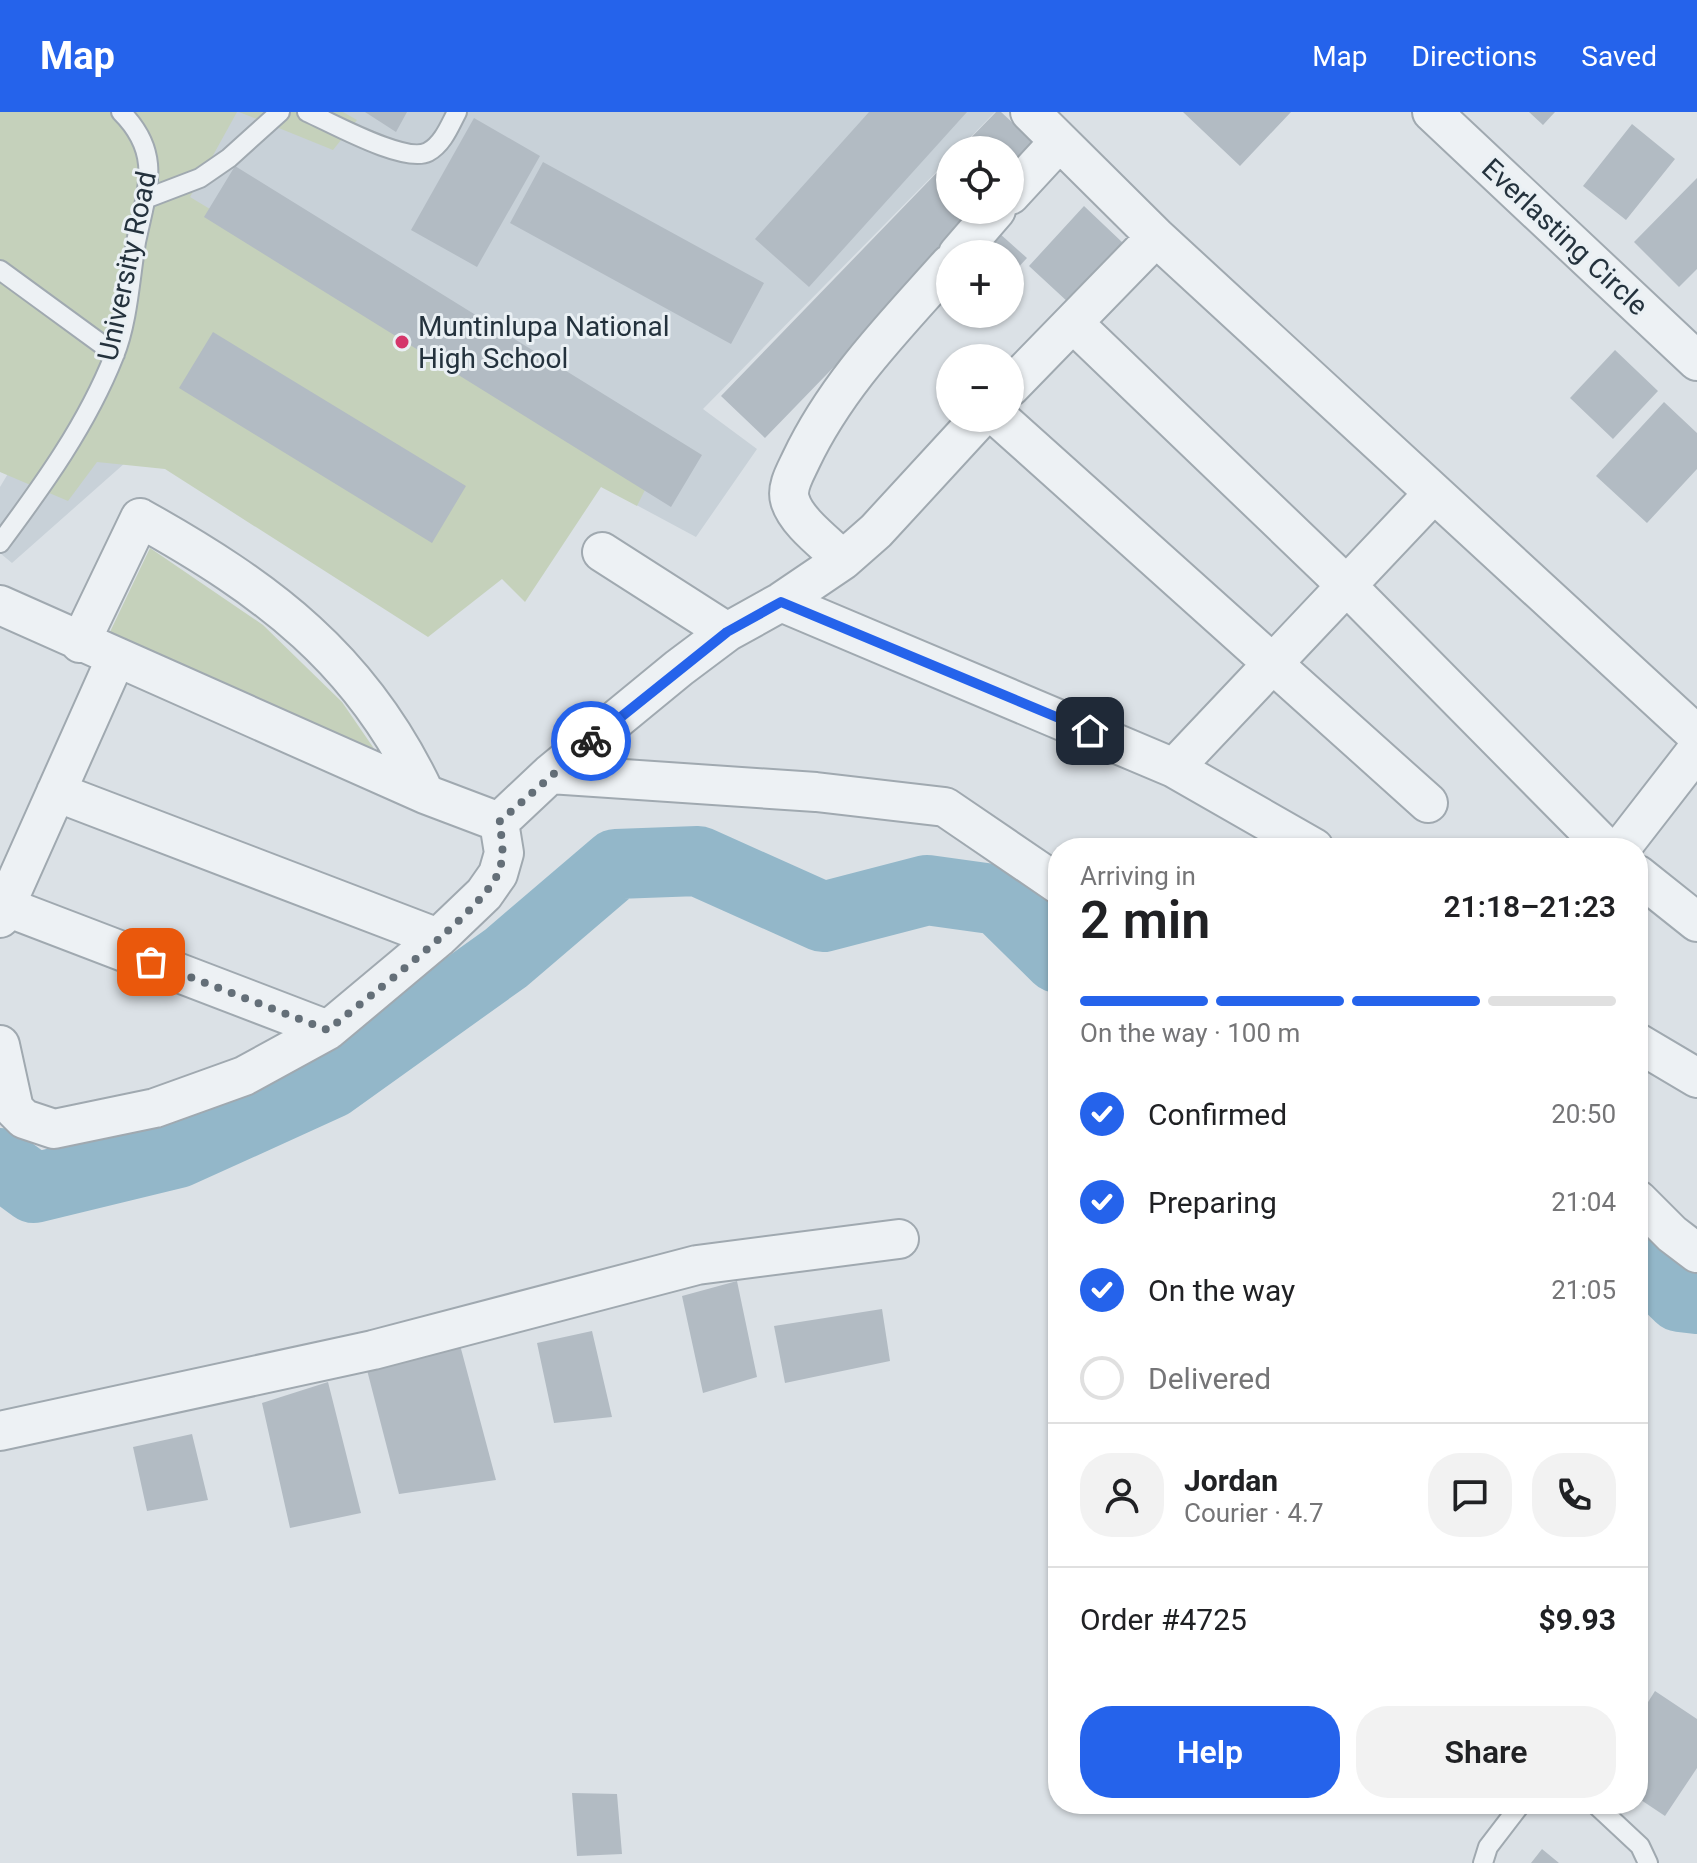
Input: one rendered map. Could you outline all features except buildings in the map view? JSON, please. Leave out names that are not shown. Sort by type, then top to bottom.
[{"type":"street","points":[[1030,112],[1156,237],[1697,735]]},
{"type":"street","name":"Everlasting Circle","points":[[1432,112],[1697,361]]},
{"type":"street","points":[[1024,180],[1058,143]]},
{"type":"street","points":[[970,240],[984,224]]},
{"type":"street","points":[[1024,373],[1156,237]]},
{"type":"street","points":[[843,560],[797,513],[789,499],[790,483],[814,432],[848,379],[936,280]]},
{"type":"street","points":[[1073,323],[1347,586],[1596,838]]},
{"type":"street","points":[[499,822],[550,774],[727,632],[781,602],[843,560],[876,531],[967,432]]},
{"type":"street","points":[[1015,432],[1428,803]]},
{"type":"street","points":[[1174,768],[1434,493]]},
{"type":"street","points":[[80,643],[140,518],[205,554],[275,604],[328,651],[380,712],[401,743],[425,794]]},
{"type":"street","points":[[602,552],[727,632]]},
{"type":"street","points":[[781,602],[1174,768],[1296,838]]},
{"type":"street","points":[[0,605],[425,794],[499,822]]},
{"type":"street","points":[[116,658],[2,912],[328,1030]]},
{"type":"street","points":[[1629,838],[1697,750]]},
{"type":"street","points":[[550,774],[816,792],[945,807],[1048,877]]},
{"type":"street","points":[[56,792],[438,938]]},
{"type":"street","points":[[0,1045],[14,1109],[24,1119],[54,1129],[170,1103],[244,1076],[328,1030],[438,938],[484,894],[498,874],[504,853],[499,822]]},
{"type":"street","points":[[1648,883],[1697,922]]},
{"type":"street","points":[[1648,1049],[1697,1078]]},
{"type":"street","points":[[1648,1210],[1697,1253]]},
{"type":"street","points":[[0,1431],[373,1350],[697,1265],[899,1239]]},
{"type":"lane","points":[[145,199],[200,178],[229,158],[280,112]]},
{"type":"lane","points":[[307,112],[396,151],[417,156],[431,151],[442,139],[457,112]]},
{"type":"lane","name":"University Road","points":[[0,543],[70,444],[115,354],[145,199],[150,154],[138,132],[122,113]]},
{"type":"lane","points":[[0,270],[115,354]]},
{"type":"lane","points":[[1483,1863],[1488,1847],[1513,1814]]},
{"type":"lane","points":[[1606,1814],[1640,1846],[1648,1863]]},
{"type":"shaded area","name":"Muntinlupa National High School","points":[[0,112],[995,112],[972,136],[936,136],[936,172],[703,409],[757,449],[696,537],[601,486],[160,432],[12,563],[0,553],[0,487],[70,370],[0,314]]},
{"type":"green space","points":[[0,112],[237,112],[190,197],[652,476],[637,506],[601,487],[525,602],[502,579],[428,637],[165,469],[97,462],[68,501],[0,472]]},
{"type":"green space","points":[[239,112],[343,112],[357,120],[333,150]]},
{"type":"green space","points":[[150,548],[263,625],[342,702],[377,753],[109,634]]},
{"type":"waterway","points":[[0,1163],[34,1188],[178,1153],[330,1084],[506,958],[616,864],[698,861],[823,917],[927,890],[999,900],[1048,948]]},
{"type":"waterway","points":[[1648,1266],[1680,1297],[1697,1299]]},
{"type":"way so far","points":[[151,962],[328,1030],[438,938],[484,894],[498,874],[504,853],[499,822],[591,741]]},
{"type":"place","name":"Muntinlupa National High School","points":[[402,342]]},
{"type":"route","points":[[591,741],[727,632],[781,602],[1090,731]]}]
